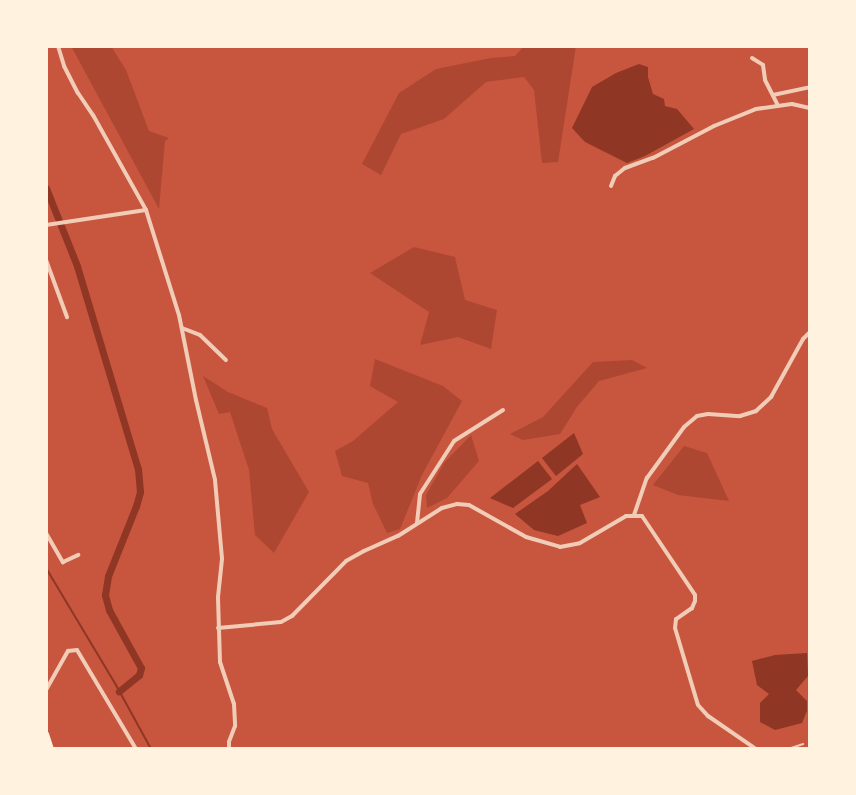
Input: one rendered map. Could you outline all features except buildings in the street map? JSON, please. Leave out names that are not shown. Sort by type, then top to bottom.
[{"type":"main road","points":[[46,734],[51,749]]},
{"type":"street","points":[[58,46],[74,84],[146,210],[182,328],[215,480],[222,558],[218,598],[220,662],[234,704],[235,726],[228,742],[228,749]]},
{"type":"street","points":[[752,58],[763,65],[765,80],[778,106]]},
{"type":"street","points":[[773,96],[810,87]]},
{"type":"street","points":[[611,186],[615,176],[625,168],[653,158],[730,119],[756,109],[792,104],[810,108]]},
{"type":"street","points":[[46,225],[146,210]]},
{"type":"street","points":[[46,260],[67,317]]},
{"type":"street","points":[[182,328],[200,335],[226,360]]},
{"type":"street","points":[[634,515],[647,478],[684,427],[697,416],[708,414],[740,416],[756,411],[771,397],[803,339],[810,332]]},
{"type":"street","points":[[418,524],[420,494],[454,441],[503,410]]},
{"type":"street","points":[[218,628],[281,622],[292,616],[346,562],[364,551],[398,536],[442,508],[457,504],[469,505],[526,537],[560,547],[580,543],[626,516],[642,516],[693,590],[695,601],[692,608],[678,616],[675,623],[698,705],[708,716],[756,749]]},
{"type":"street","points":[[46,532],[62,562],[78,555]]},
{"type":"street","points":[[46,690],[68,650],[76,650],[136,749]]},
{"type":"lane","points":[[788,749],[803,744]]},
{"type":"shaded area","points":[[71,46],[111,46],[126,70],[149,131],[169,138],[165,141],[159,209]]},
{"type":"shaded area","points":[[524,46],[576,46],[558,162],[542,163],[534,90],[524,77],[486,82],[444,119],[401,134],[381,175],[362,164],[399,93],[436,69],[491,58],[515,56]]},
{"type":"shaded area","points":[[639,64],[648,67],[648,77],[653,94],[664,99],[665,106],[677,109],[694,129],[645,156],[627,163],[585,142],[572,128],[592,87],[616,73]]},
{"type":"shaded area","points":[[414,247],[455,257],[465,300],[497,310],[491,349],[458,337],[420,345],[429,312],[370,273]]},
{"type":"shaded area","points":[[375,359],[443,386],[462,401],[422,475],[400,529],[387,533],[373,504],[368,483],[342,476],[335,451],[353,441],[398,402],[370,386]]},
{"type":"shaded area","points":[[632,360],[647,368],[599,381],[577,407],[560,434],[523,440],[510,434],[543,417],[593,362]]},
{"type":"shaded area","points":[[203,376],[228,392],[267,408],[272,429],[309,492],[274,553],[255,535],[249,470],[230,412],[219,414]]},
{"type":"shaded area","points":[[574,433],[583,454],[556,476],[542,458]]},
{"type":"shaded area","points":[[471,435],[479,461],[447,498],[427,508],[426,495],[444,463]]},
{"type":"shaded area","points":[[684,446],[707,453],[729,501],[678,495],[653,485]]},
{"type":"shaded area","points":[[538,461],[552,479],[513,508],[490,498]]},
{"type":"shaded area","points":[[577,464],[600,497],[580,505],[587,523],[558,536],[534,530],[515,514],[548,491]]},
{"type":"shaded area","points":[[807,653],[808,676],[796,690],[807,701],[807,711],[802,723],[775,730],[760,722],[760,703],[769,694],[757,685],[752,661],[775,655]]},
{"type":"waterway","points":[[46,188],[77,266],[138,469],[140,492],[108,576],[105,595],[109,610],[141,668],[139,675],[119,691]]},
{"type":"waterway","points":[[46,568],[116,685],[151,749]]}]
